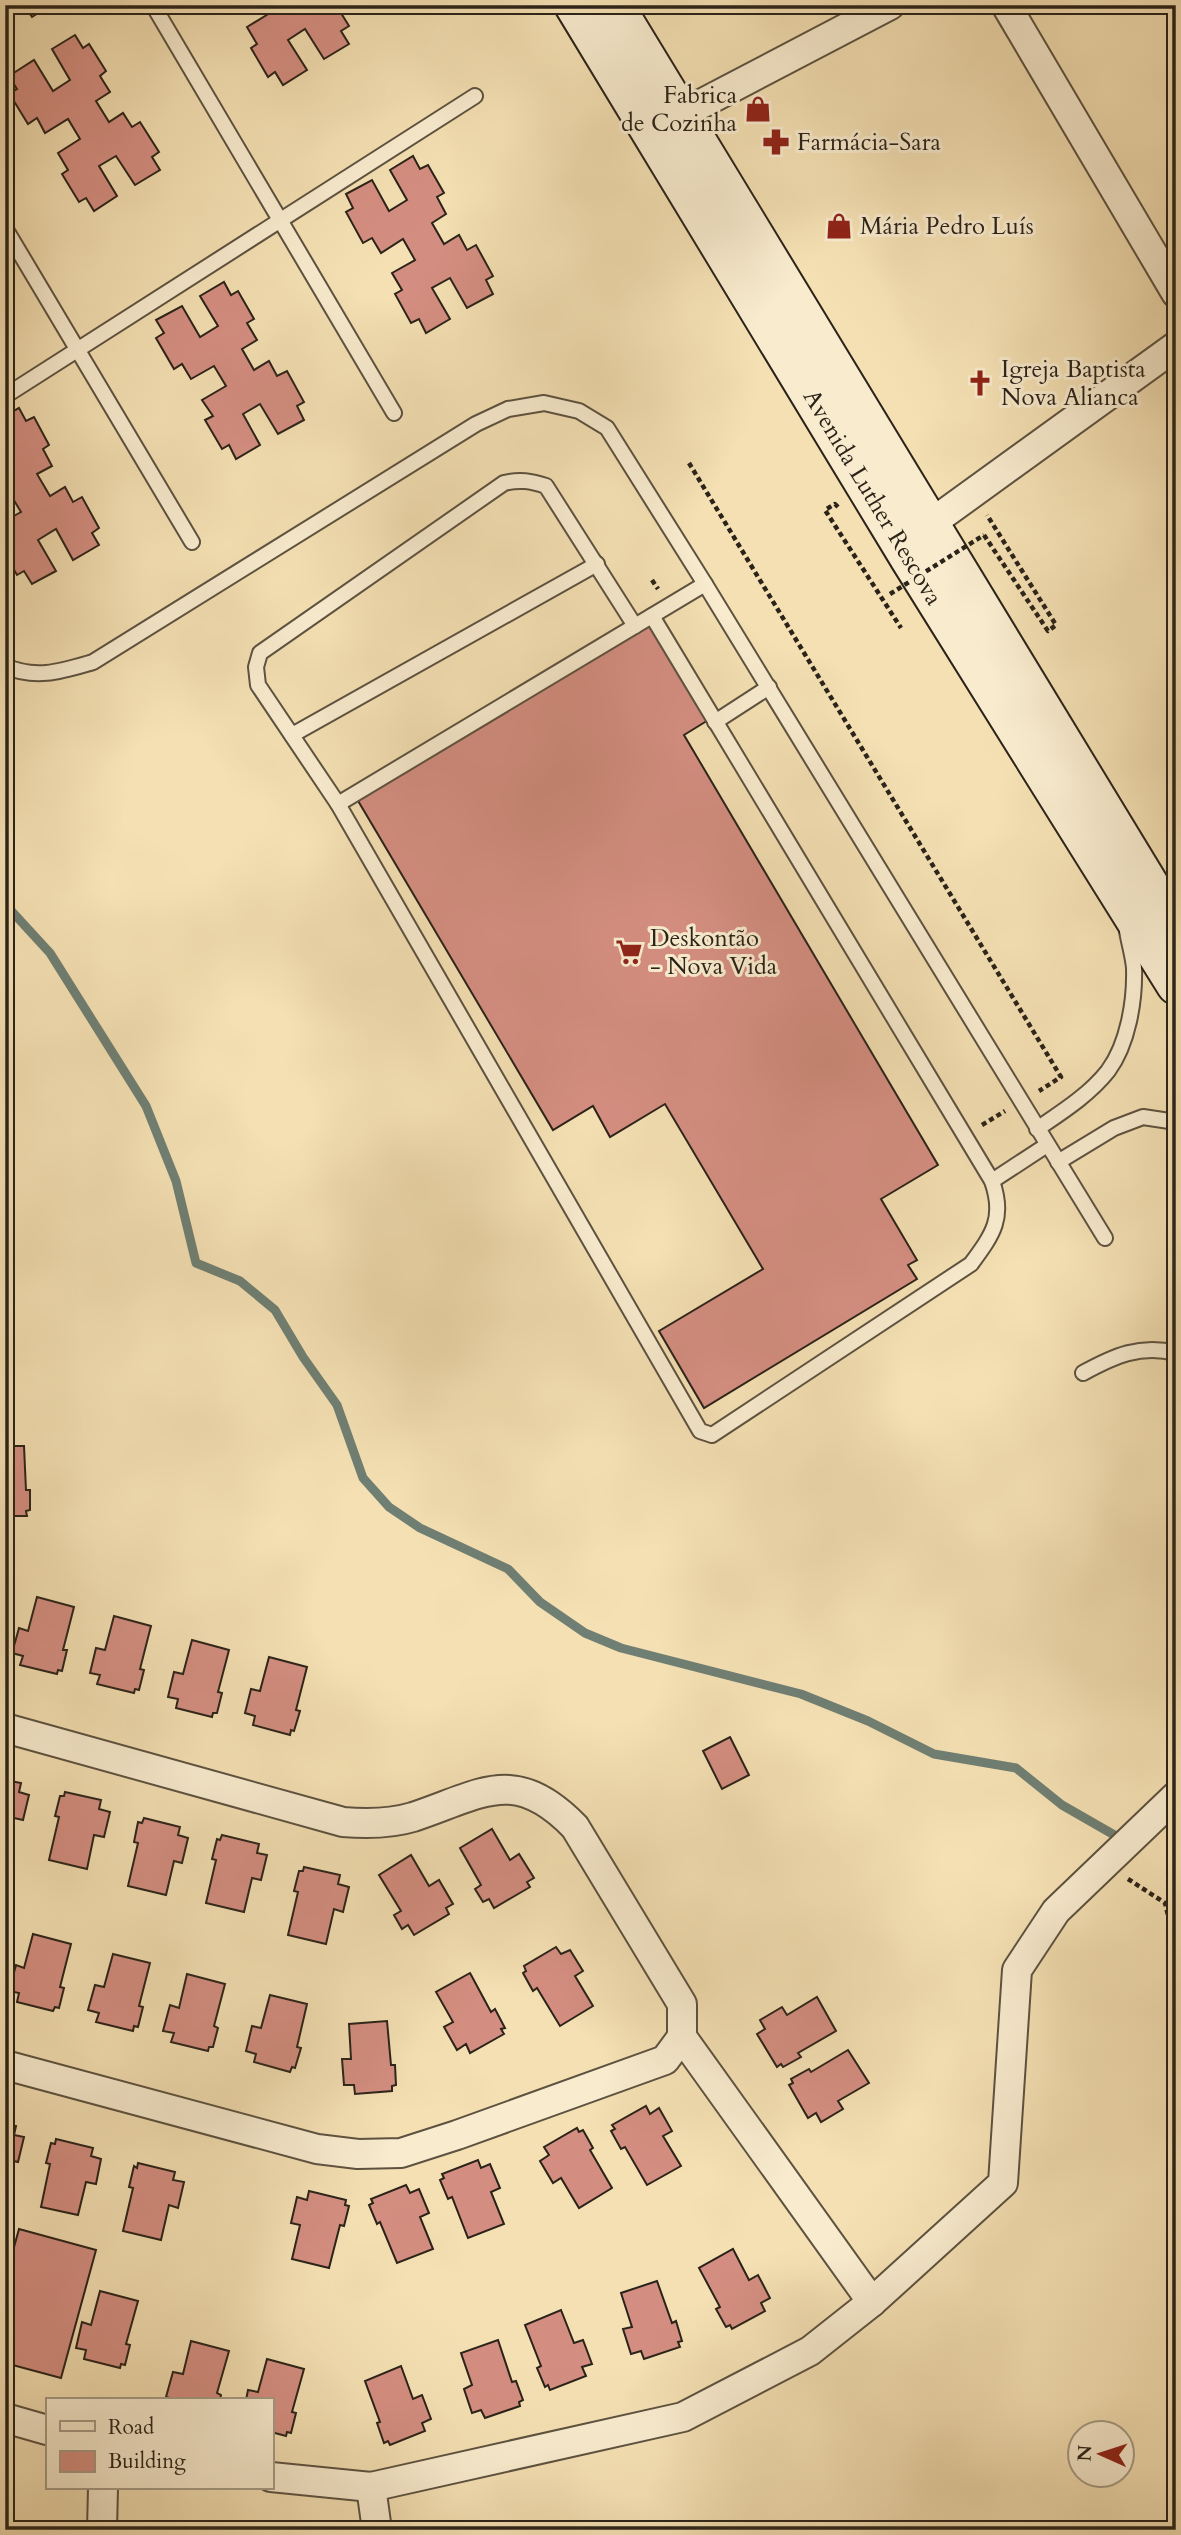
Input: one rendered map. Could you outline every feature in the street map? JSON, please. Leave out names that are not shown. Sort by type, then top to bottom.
[{"type":"main road","name":"Avenida Luther Rescova","points":[[574,5],[910,559],[1176,985]]},
{"type":"main road","name":"Avenida Luther Rescova","points":[[614,5],[1176,929]]},
{"type":"street","points":[[680,115],[890,5]]},
{"type":"street","points":[[1006,5],[1176,293]]},
{"type":"street","points":[[930,524],[1176,346]]},
{"type":"street","points":[[5,1728],[343,1822],[375,1824],[412,1817],[475,1793],[503,1790],[529,1793],[555,1806],[575,1827],[682,2004],[681,2037],[665,2060],[457,2136],[401,2153],[358,2154],[317,2149],[5,2065]]},
{"type":"street","points":[[273,2477],[371,2487],[683,2417],[810,2351],[872,2302],[1003,2183],[1017,1970],[1056,1911],[1176,1796]]},
{"type":"street","points":[[681,2037],[872,2302]]},
{"type":"street","points":[[5,2418],[46,2430]]},
{"type":"street","points":[[371,2487],[377,2530]]},
{"type":"street","points":[[102,2530],[103,2490]]},
{"type":"lane","points":[[153,5],[394,414]]},
{"type":"lane","points":[[5,396],[475,96]]},
{"type":"lane","points":[[5,228],[192,542]]},
{"type":"lane","points":[[5,666],[18,672],[52,674],[93,662],[476,424],[508,409],[544,402],[579,411],[607,428],[769,687],[1105,1238]]},
{"type":"lane","points":[[635,626],[545,486],[532,481],[516,480],[504,483],[260,653],[256,667],[258,685],[338,804],[700,1431],[712,1435],[971,1264],[987,1242],[997,1219],[999,1200],[992,1181],[652,616]]},
{"type":"lane","points":[[292,735],[597,564]]},
{"type":"lane","points":[[338,804],[705,584]]},
{"type":"lane","points":[[715,722],[769,687]]},
{"type":"lane","points":[[1037,1129],[1079,1100],[1108,1071],[1121,1046],[1131,1011],[1134,967],[1119,892]]},
{"type":"lane","points":[[1058,1162],[1114,1128],[1143,1117],[1176,1122]]},
{"type":"lane","points":[[992,1181],[1047,1145]]},
{"type":"lane","points":[[1083,1373],[1117,1354],[1161,1349],[1176,1353]]},
{"type":"path","points":[[689,463],[1062,1077]]},
{"type":"path","points":[[883,583],[890,594],[984,535],[1048,631],[1056,625],[974,493]]},
{"type":"path","points":[[842,515],[835,504],[825,510],[901,628]]},
{"type":"path","points":[[1103,1864],[1165,1903],[1176,1948]]},
{"type":"building","points":[[24,5],[51,5],[32,17]]},
{"type":"building","points":[[265,5],[336,5],[349,26],[341,31],[349,44],[324,59],[305,29],[288,40],[307,70],[283,85],[275,72],[268,77],[251,48],[257,44],[247,27],[270,13]]},
{"type":"building","points":[[75,35],[83,48],[89,44],[106,71],[100,76],[110,92],[96,101],[109,122],[123,113],[132,127],[140,122],[159,152],[152,157],[160,170],[135,185],[116,156],[99,166],[117,196],[94,211],[86,198],[79,202],[62,174],[68,170],[58,153],[80,139],[68,119],[45,133],[37,118],[28,124],[9,93],[17,89],[9,76],[34,60],[53,91],[70,80],[52,49]]},
{"type":"building","points":[[413,156],[420,169],[428,165],[444,193],[437,197],[446,214],[432,223],[444,244],[459,235],[467,250],[476,245],[493,276],[486,280],[493,294],[467,308],[450,278],[432,288],[450,319],[426,333],[419,319],[411,323],[395,294],[402,290],[392,273],[415,260],[403,239],[381,253],[372,238],[363,243],[346,212],[353,208],[346,194],[372,180],[389,211],[407,200],[390,170]]},
{"type":"building","points":[[224,282],[231,295],[238,291],[254,319],[247,323],[257,340],[242,349],[254,370],[269,361],[277,376],[287,371],[304,402],[297,406],[304,420],[278,434],[260,404],[243,414],[260,445],[236,459],[229,445],[222,449],[205,420],[213,416],[202,400],[226,386],[214,366],[191,379],[182,364],[174,369],[156,338],[164,333],[156,320],[182,306],[200,337],[218,326],[200,296]]},
{"type":"building","points":[[19,408],[26,421],[34,417],[49,445],[43,449],[52,466],[37,474],[50,496],[65,487],[73,502],[82,497],[99,528],[92,533],[99,545],[73,560],[56,529],[38,540],[56,571],[32,584],[24,571],[17,575],[5,554],[5,543],[8,542],[5,538],[5,521],[21,512],[9,492],[5,494],[5,456],[13,452],[5,439],[5,416]]},
{"type":"building","name":"Deskontão - Nova Vida","points":[[653,622],[710,719],[684,735],[938,1165],[881,1199],[917,1260],[908,1265],[917,1279],[704,1408],[659,1331],[763,1269],[665,1104],[610,1137],[593,1106],[553,1130],[357,799]]},
{"type":"building","points":[[5,1130],[14,1133],[5,1173]]},
{"type":"building","points":[[5,1446],[24,1446],[26,1490],[30,1490],[30,1510],[26,1511],[27,1516],[5,1516]]},
{"type":"building","points":[[37,1597],[74,1607],[63,1650],[67,1650],[62,1671],[58,1670],[57,1674],[20,1665],[23,1656],[12,1653],[19,1628],[28,1631]]},
{"type":"building","points":[[114,1616],[151,1626],[140,1669],[144,1670],[139,1690],[135,1689],[134,1693],[97,1684],[100,1675],[90,1673],[96,1648],[105,1650]]},
{"type":"building","points":[[192,1640],[229,1650],[218,1692],[222,1693],[217,1713],[213,1713],[212,1717],[176,1708],[178,1699],[168,1697],[174,1672],[183,1674]]},
{"type":"building","points":[[269,1657],[307,1667],[296,1710],[300,1711],[294,1731],[291,1730],[290,1735],[253,1725],[255,1716],[245,1713],[251,1689],[260,1691]]},
{"type":"building","points":[[730,1737],[749,1775],[722,1789],[703,1751]]},
{"type":"building","points":[[5,1780],[21,1783],[19,1792],[29,1795],[23,1820],[14,1818],[6,1852]]},
{"type":"building","points":[[65,1792],[101,1800],[99,1809],[110,1812],[104,1837],[94,1835],[87,1869],[49,1860],[59,1817],[55,1816],[60,1796],[64,1796]]},
{"type":"building","points":[[144,1818],[180,1827],[178,1835],[188,1838],[182,1863],[174,1861],[166,1895],[128,1886],[138,1843],[134,1842],[138,1822],[142,1823]]},
{"type":"building","points":[[492,1829],[510,1860],[519,1854],[534,1878],[527,1882],[530,1887],[494,1908],[489,1899],[483,1902],[475,1889],[481,1885],[460,1848]]},
{"type":"building","points":[[222,1835],[259,1844],[257,1853],[267,1855],[261,1880],[252,1878],[244,1912],[206,1903],[216,1860],[212,1859],[217,1839],[220,1840]]},
{"type":"building","points":[[411,1855],[429,1886],[439,1880],[453,1904],[446,1908],[449,1914],[414,1935],[408,1925],[402,1929],[394,1915],[401,1911],[379,1875]]},
{"type":"building","points":[[304,1867],[340,1875],[338,1884],[349,1887],[343,1912],[334,1909],[326,1944],[288,1935],[298,1892],[294,1891],[299,1871],[303,1871]]},
{"type":"building","points":[[33,1934],[71,1944],[60,1987],[64,1988],[59,2008],[55,2007],[53,2011],[17,2002],[19,1993],[9,1991],[16,1965],[24,1968]]},
{"type":"building","points":[[556,1947],[561,1954],[570,1950],[583,1971],[575,1976],[593,2006],[560,2026],[537,1988],[533,1991],[523,1973],[526,1971],[524,1966]]},
{"type":"building","points":[[113,1954],[150,1963],[139,2006],[143,2007],[138,2027],[134,2026],[133,2031],[96,2022],[99,2013],[88,2010],[95,1985],[104,1987]]},
{"type":"building","points":[[470,1973],[491,2012],[495,2009],[505,2028],[501,2029],[504,2034],[470,2053],[466,2044],[457,2050],[444,2027],[453,2022],[436,1992]]},
{"type":"building","points":[[187,1974],[225,1984],[214,2026],[218,2028],[213,2047],[209,2047],[208,2051],[171,2042],[174,2033],[163,2031],[170,2005],[179,2008]]},
{"type":"building","points":[[270,1995],[307,2004],[297,2047],[301,2048],[295,2068],[292,2067],[290,2072],[254,2062],[256,2054],[246,2051],[252,2026],[261,2028]]},
{"type":"building","points":[[817,1997],[836,2031],[798,2053],[801,2057],[783,2067],[781,2064],[777,2067],[757,2034],[765,2029],[760,2020],[782,2007],[787,2015]]},
{"type":"building","points":[[387,2021],[391,2065],[395,2065],[396,2085],[392,2086],[392,2091],[355,2094],[354,2085],[344,2085],[342,2059],[351,2059],[349,2024]]},
{"type":"building","points":[[848,2050],[869,2083],[838,2101],[843,2109],[821,2122],[816,2113],[808,2118],[789,2085],[793,2083],[791,2079],[809,2069],[811,2072]]},
{"type":"building","points":[[646,2106],[650,2114],[659,2108],[672,2131],[663,2136],[681,2166],[647,2185],[625,2147],[621,2149],[611,2131],[615,2129],[612,2125]]},
{"type":"building","points":[[5,2124],[16,2126],[14,2135],[24,2137],[18,2162],[9,2160],[5,2178]]},
{"type":"building","points":[[577,2128],[579,2132],[583,2130],[593,2148],[590,2150],[612,2188],[579,2208],[561,2178],[553,2183],[540,2161],[549,2155],[544,2147]]},
{"type":"building","points":[[56,2139],[93,2148],[91,2156],[101,2159],[96,2184],[86,2182],[78,2215],[41,2207],[50,2164],[46,2163],[51,2143],[55,2144]]},
{"type":"building","points":[[478,2160],[481,2168],[490,2164],[500,2188],[491,2192],[504,2224],[468,2238],[452,2197],[448,2199],[440,2180],[444,2178],[442,2174]]},
{"type":"building","points":[[138,2163],[175,2172],[173,2180],[184,2182],[178,2208],[169,2205],[161,2240],[123,2231],[133,2188],[129,2187],[134,2166],[137,2168]]},
{"type":"building","points":[[406,2185],[410,2193],[419,2189],[429,2213],[420,2217],[433,2249],[397,2263],[380,2222],[377,2224],[369,2205],[373,2203],[371,2199]]},
{"type":"building","points":[[309,2191],[346,2200],[345,2205],[349,2206],[344,2226],[340,2225],[329,2268],[292,2259],[300,2225],[291,2223],[297,2197],[307,2200]]},
{"type":"building","points":[[19,2229],[96,2250],[61,2378],[5,2363],[5,2280]]},
{"type":"building","points":[[733,2249],[749,2280],[758,2275],[770,2298],[761,2303],[765,2311],[732,2329],[730,2325],[726,2327],[716,2309],[720,2307],[699,2268]]},
{"type":"building","points":[[657,2281],[672,2323],[676,2321],[682,2341],[678,2342],[680,2347],[644,2359],[641,2351],[631,2354],[623,2329],[632,2327],[621,2293]]},
{"type":"building","points":[[100,2291],[138,2301],[126,2344],[130,2345],[125,2365],[121,2364],[120,2368],[84,2359],[86,2350],[76,2348],[82,2322],[91,2325]]},
{"type":"building","points":[[561,2310],[574,2343],[583,2340],[592,2364],[582,2367],[586,2376],[550,2390],[548,2385],[545,2387],[537,2368],[541,2366],[525,2325]]},
{"type":"building","points":[[498,2340],[512,2382],[516,2381],[523,2400],[519,2402],[520,2406],[485,2418],[481,2410],[472,2413],[464,2389],[472,2385],[461,2353]]},
{"type":"building","points":[[191,2341],[229,2351],[217,2393],[221,2395],[220,2398],[166,2397],[173,2372],[183,2374]]},
{"type":"building","points":[[267,2359],[304,2369],[292,2412],[296,2413],[291,2433],[287,2432],[286,2436],[273,2433],[273,2398],[246,2398],[248,2390],[258,2392]]},
{"type":"building","points":[[401,2366],[413,2399],[422,2395],[431,2419],[422,2423],[425,2431],[390,2445],[388,2441],[384,2443],[377,2423],[380,2422],[365,2381]]},
{"type":"waterway","points":[[5,904],[50,953],[146,1106],[176,1181],[196,1263],[240,1281],[275,1310],[303,1357],[337,1405],[363,1478],[389,1507],[420,1528],[508,1569],[540,1602],[585,1633],[621,1648],[801,1694],[868,1721],[934,1754],[1016,1768],[1062,1805],[1123,1840]]},
{"type":"place","name":"Fabrica de Cozinha","points":[[758,109]]},
{"type":"place","name":"Farmácia-Sara","points":[[776,142]]},
{"type":"place","name":"Mária Pedro Luís","points":[[839,226]]},
{"type":"place","name":"Igreja Baptista Nova Alianca","points":[[980,383]]},
{"type":"place","name":"Deskontão - Nova Vida","points":[[629,952]]}]
